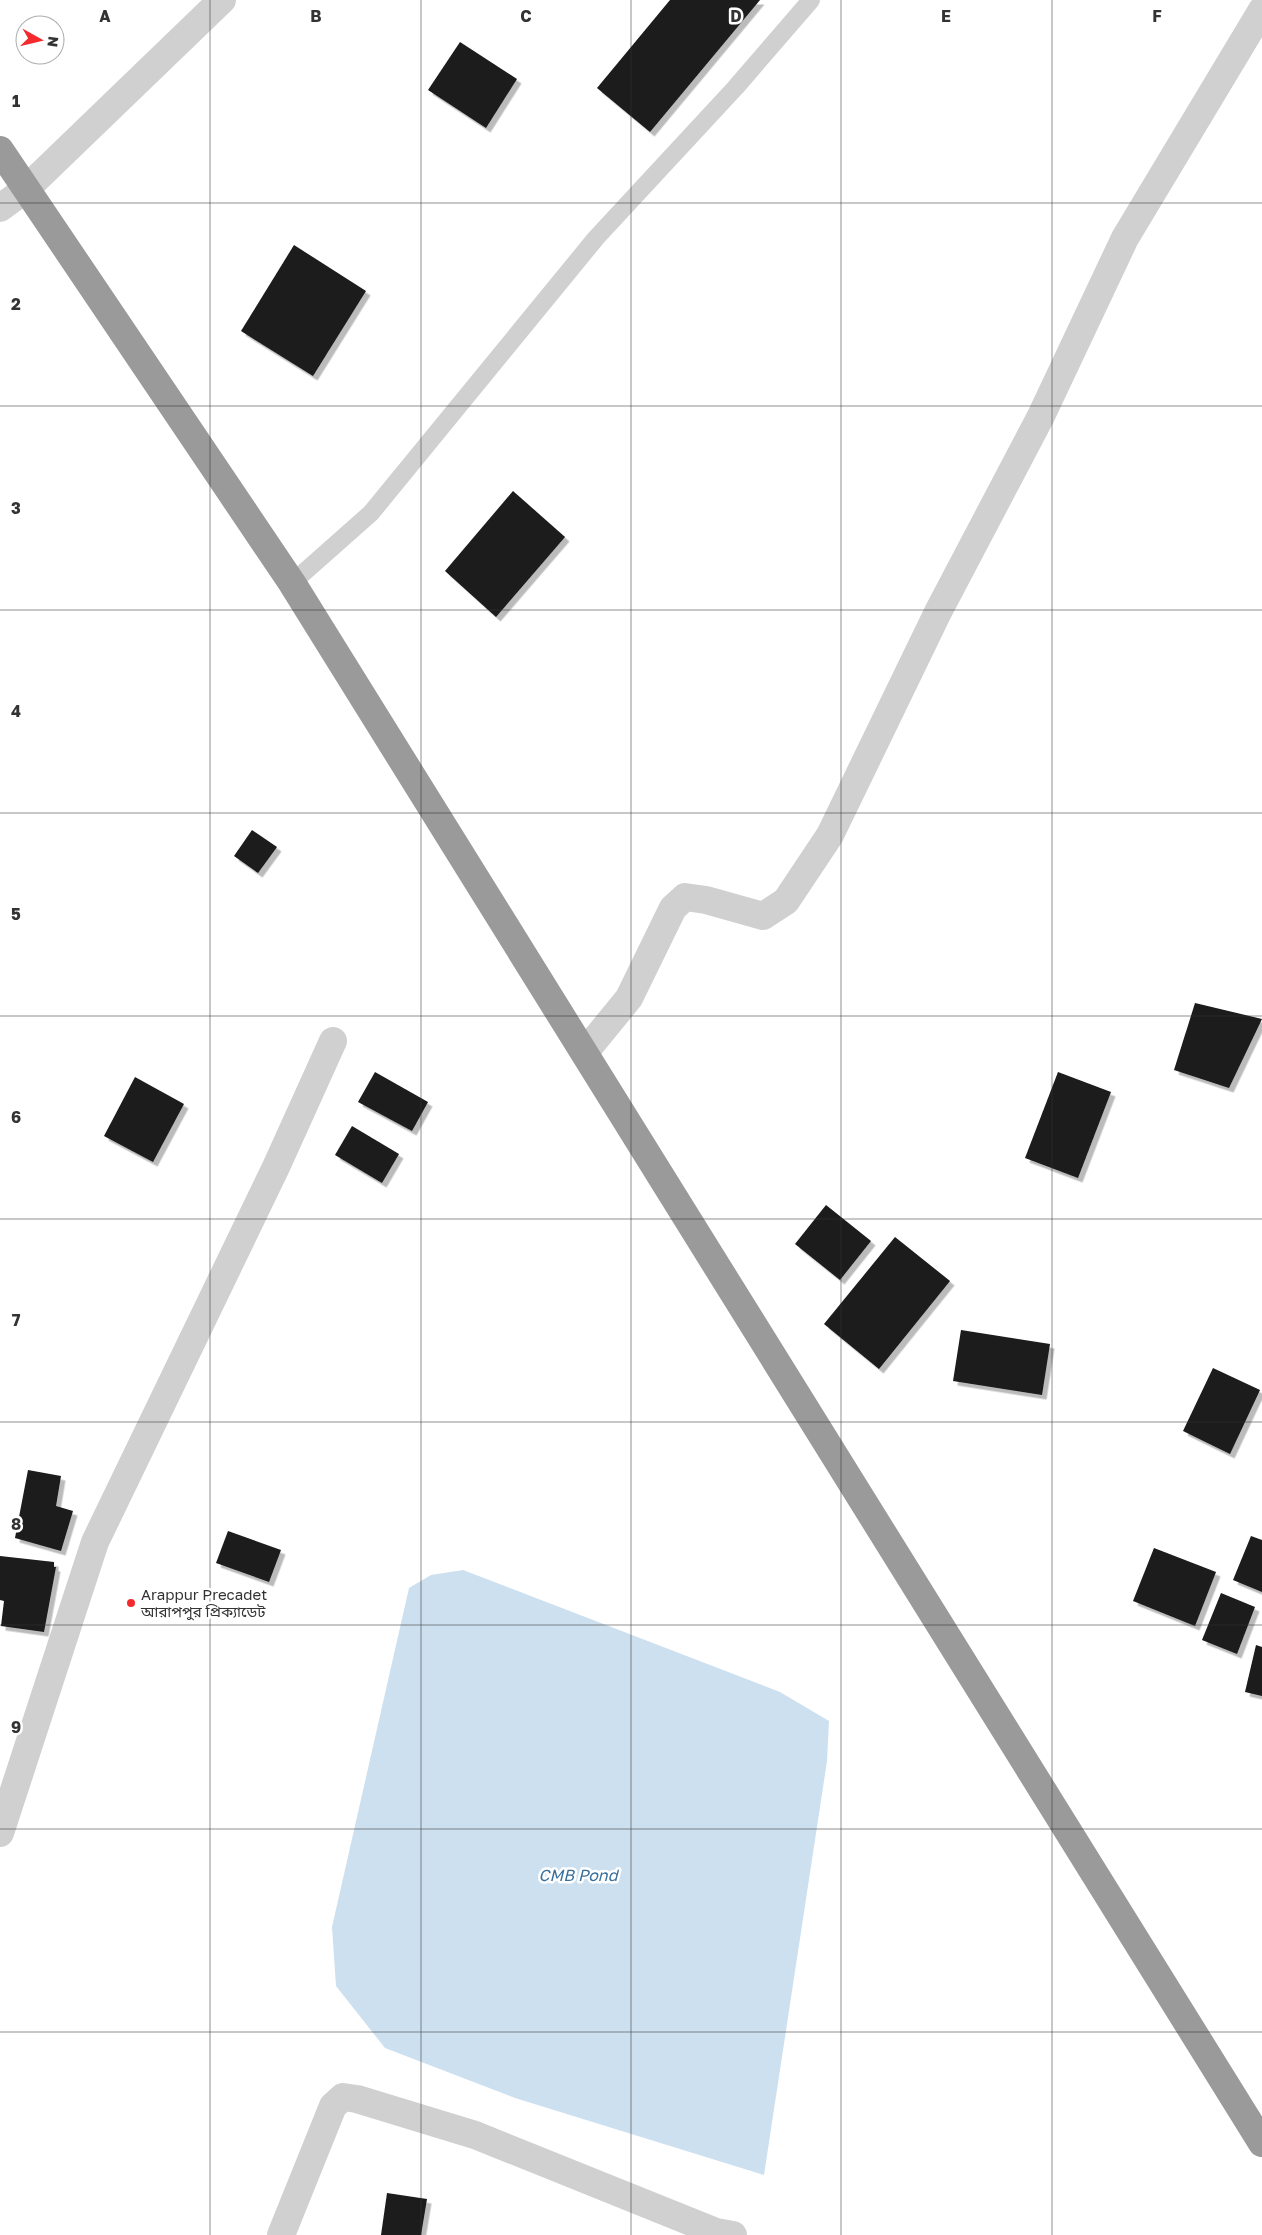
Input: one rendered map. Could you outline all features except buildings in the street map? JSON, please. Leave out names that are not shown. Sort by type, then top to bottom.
[{"type":"highway","points":[[0,150],[292,583],[1262,2143]]},
{"type":"street","points":[[0,208],[26,189],[222,0]]},
{"type":"street","points":[[585,1052],[629,998],[673,908],[685,897],[706,900],[763,916],[786,901],[830,834],[938,612],[1041,416],[1125,238],[1262,10]]},
{"type":"street","points":[[0,1833],[95,1542],[272,1176],[333,1041]]},
{"type":"street","points":[[281,2235],[333,2106],[343,2097],[357,2099],[475,2135],[716,2232],[733,2235]]},
{"type":"lane","points":[[292,583],[371,513],[596,238],[736,88],[811,0]]},
{"type":"water","name":"CMB Pond","points":[[463,1570],[780,1692],[829,1721],[827,1761],[764,2175],[515,2098],[385,2048],[336,1986],[332,1927],[409,1588],[431,1575]]},
{"type":"place","name":"Arappur Precadet আরাপপুর প্রিক্যাডেট","points":[[131,1603]]}]
